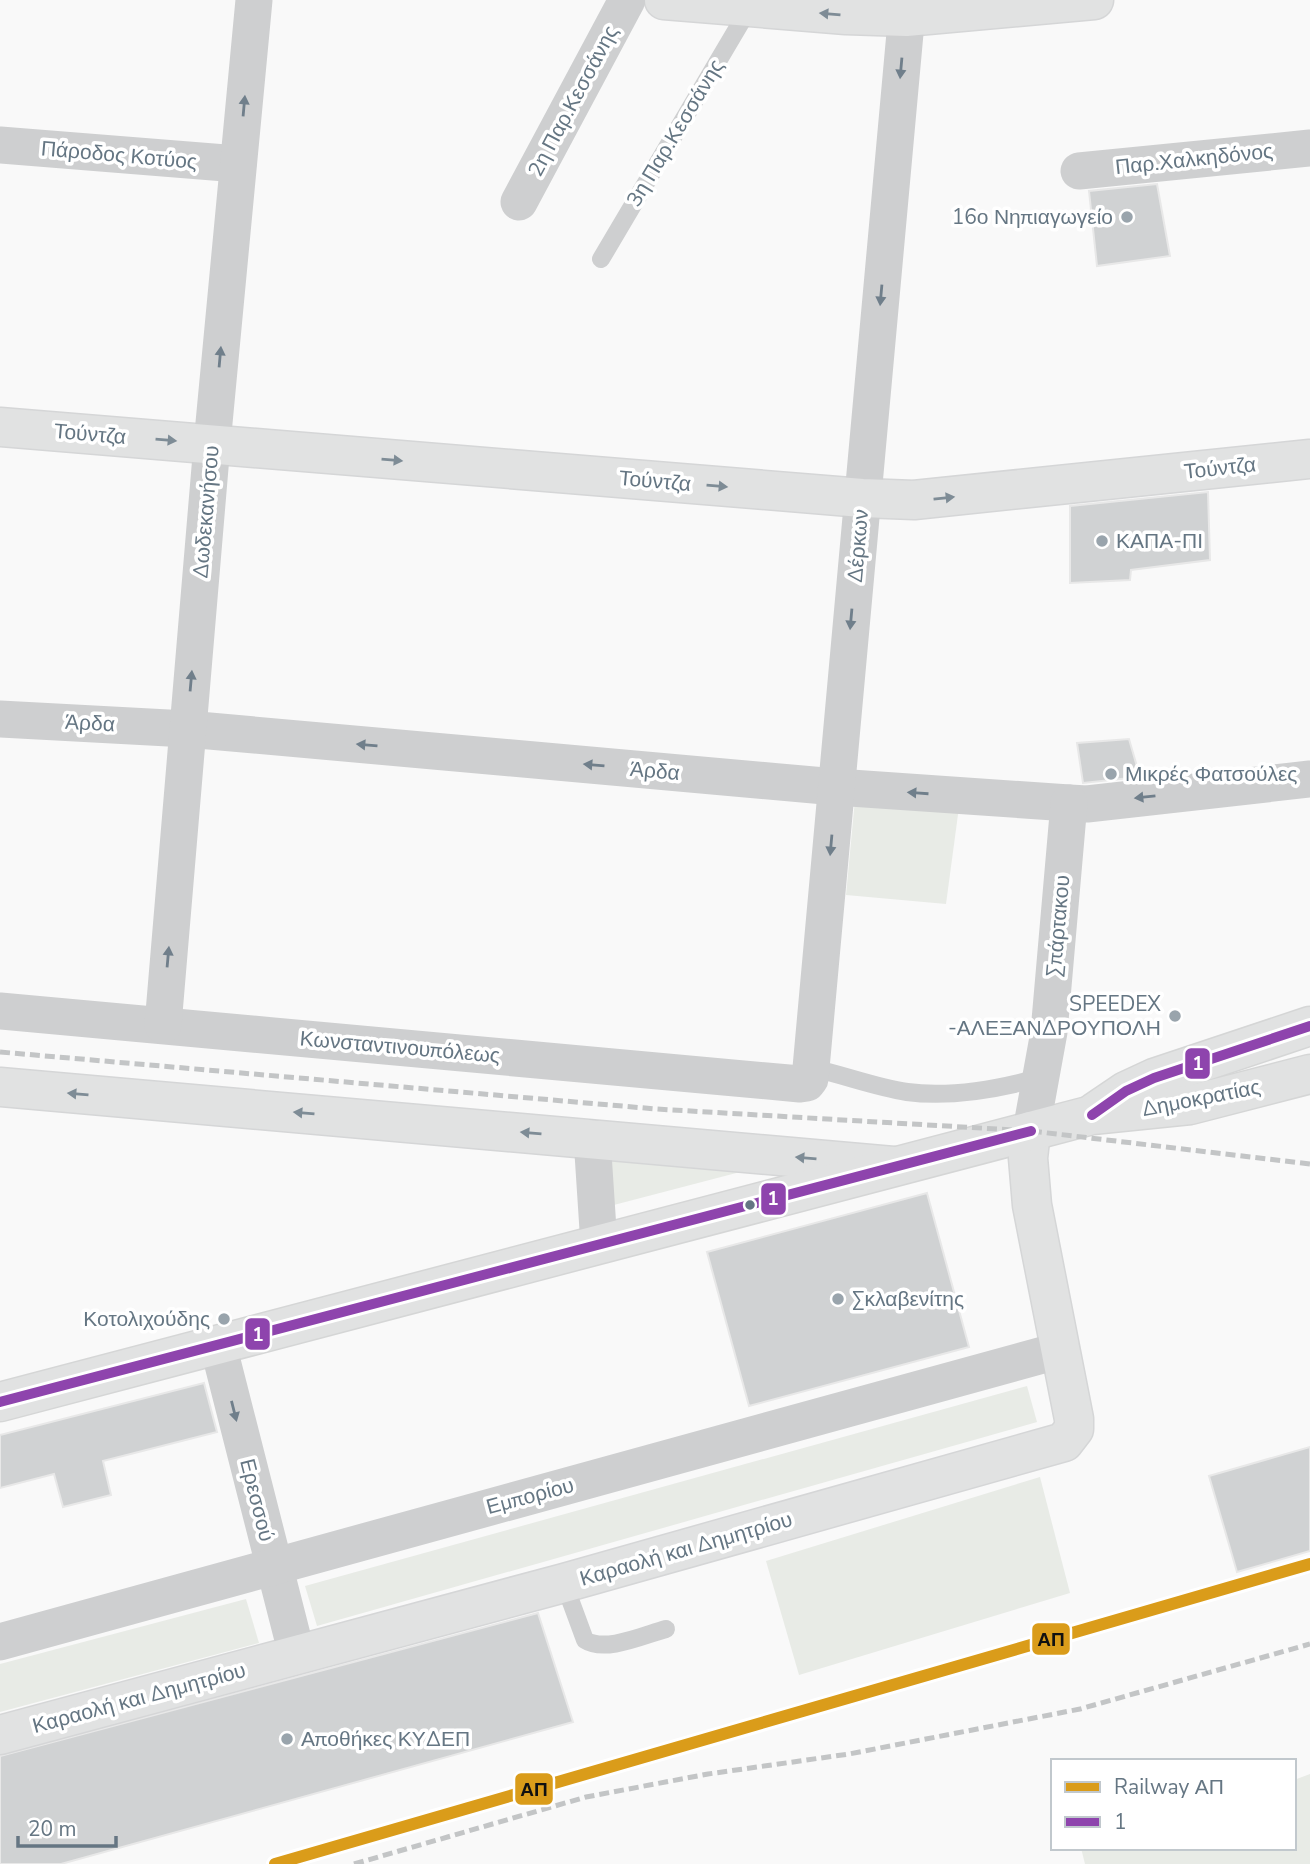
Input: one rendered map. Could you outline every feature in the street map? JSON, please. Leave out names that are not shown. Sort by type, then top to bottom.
[{"type":"main road","points":[[664,0],[846,15],[907,9],[1094,0]]},
{"type":"main road","name":"Τούντζα","points":[[0,427],[862,498],[932,499],[1310,459]]},
{"type":"main road","name":"Δημοκρατίας","points":[[1091,1115],[1126,1091],[1153,1078],[1310,1026]]},
{"type":"main road","name":"Δημοκρατίας","points":[[0,1402],[1091,1115],[1190,1105],[1310,1074]]},
{"type":"main road","points":[[0,1087],[899,1166]]},
{"type":"main road","name":"Καραολή και Δημητρίου","points":[[0,1735],[564,1583],[1064,1442],[1070,1435],[1074,1419],[1032,1205],[1028,1158],[1031,1131]]},
{"type":"street","name":"Δωδεκανήσου","points":[[163,1025],[212,444],[254,0]]},
{"type":"street","name":"2η Παρ.Κεσσάνης","points":[[519,202],[627,0]]},
{"type":"street","name":"Δέρκων","points":[[806,1076],[836,787],[907,9]]},
{"type":"street","name":"Πάροδος Κοτύος","points":[[0,145],[238,164]]},
{"type":"street","name":"Παρ.Χαλκηδόνος","points":[[1079,171],[1310,148]]},
{"type":"street","name":"Άρδα","points":[[0,719],[187,729],[836,787],[1087,804],[1310,779]]},
{"type":"street","name":"Σπάρτακου","points":[[1031,1131],[1049,1032],[1069,803]]},
{"type":"street","name":"Κωνσταντινουπόλεως","points":[[0,1011],[806,1076]]},
{"type":"street","points":[[592,1138],[598,1245]]},
{"type":"street","name":"Ερεσσού","points":[[218,1345],[297,1655]]},
{"type":"street","name":"Εμπορίου","points":[[0,1642],[1060,1350]]},
{"type":"lane","name":"3η Παρ.Κεσσάνης","points":[[601,259],[750,7]]},
{"type":"lane","points":[[806,1076],[933,1094],[998,1087],[1042,1077]]},
{"type":"lane","points":[[564,1583],[585,1640],[594,1646],[605,1646],[666,1629]]},
{"type":"shaded area","points":[[855,799],[959,807],[946,904],[846,895]]},
{"type":"shaded area","points":[[607,1157],[744,1171],[610,1206]]},
{"type":"shaded area","points":[[1027,1386],[1037,1422],[317,1626],[305,1586]]},
{"type":"shaded area","points":[[1040,1477],[1070,1593],[799,1675],[766,1561]]},
{"type":"shaded area","points":[[246,1599],[259,1643],[0,1712],[0,1664]]},
{"type":"shaded area","points":[[1310,1774],[1310,1864],[1085,1864],[1082,1850],[1296,1850],[1296,1779]]},
{"type":"building","name":"16ο Νηπιαγωγείο","points":[[1157,184],[1170,256],[1097,266],[1089,191]]},
{"type":"building","points":[[1208,492],[1210,560],[1131,570],[1130,580],[1070,583],[1070,506]]},
{"type":"building","points":[[1129,739],[1140,777],[1083,783],[1077,743]]},
{"type":"building","name":"Σκλαβενίτης","points":[[927,1193],[969,1347],[749,1406],[707,1252]]},
{"type":"building","points":[[204,1383],[217,1432],[103,1461],[111,1495],[63,1507],[54,1474],[0,1488],[0,1435]]},
{"type":"building","points":[[1310,1447],[1310,1551],[1237,1572],[1209,1476]]},
{"type":"building","name":"Αποθήκες ΚΥΔΕΠ","points":[[538,1613],[573,1722],[61,1864],[0,1864],[0,1756]]},
{"type":"railway","points":[[0,1052],[656,1109],[1031,1131],[1310,1164]]},
{"type":"railway","points":[[354,1864],[586,1797],[708,1774],[849,1754],[1080,1709],[1310,1644]]},
{"type":"rail line","name":"ΑΠ","points":[[275,1864],[1310,1564]]},
{"type":"transit line","name":"1","points":[[1092,1115],[1126,1091],[1154,1078],[1310,1026]]},
{"type":"transit line","name":"1","points":[[0,1402],[1031,1131]]},
{"type":"place","name":"16ο Νηπιαγωγείο","points":[[1127,217]]},
{"type":"place","name":"ΚΑΠΑ-ΠΙ","points":[[1102,541]]},
{"type":"place","name":"Μικρές Φατσούλες","points":[[1111,774]]},
{"type":"place","name":"SPEEDEX -ΑΛΕΞΑΝΔΡΟΥΠΟΛΗ","points":[[1175,1016]]},
{"type":"place","name":"Σκλαβενίτης","points":[[838,1299]]},
{"type":"place","name":"Κοτολιχούδης","points":[[224,1319]]},
{"type":"place","name":"Αποθήκες ΚΥΔΕΠ","points":[[287,1739]]}]
